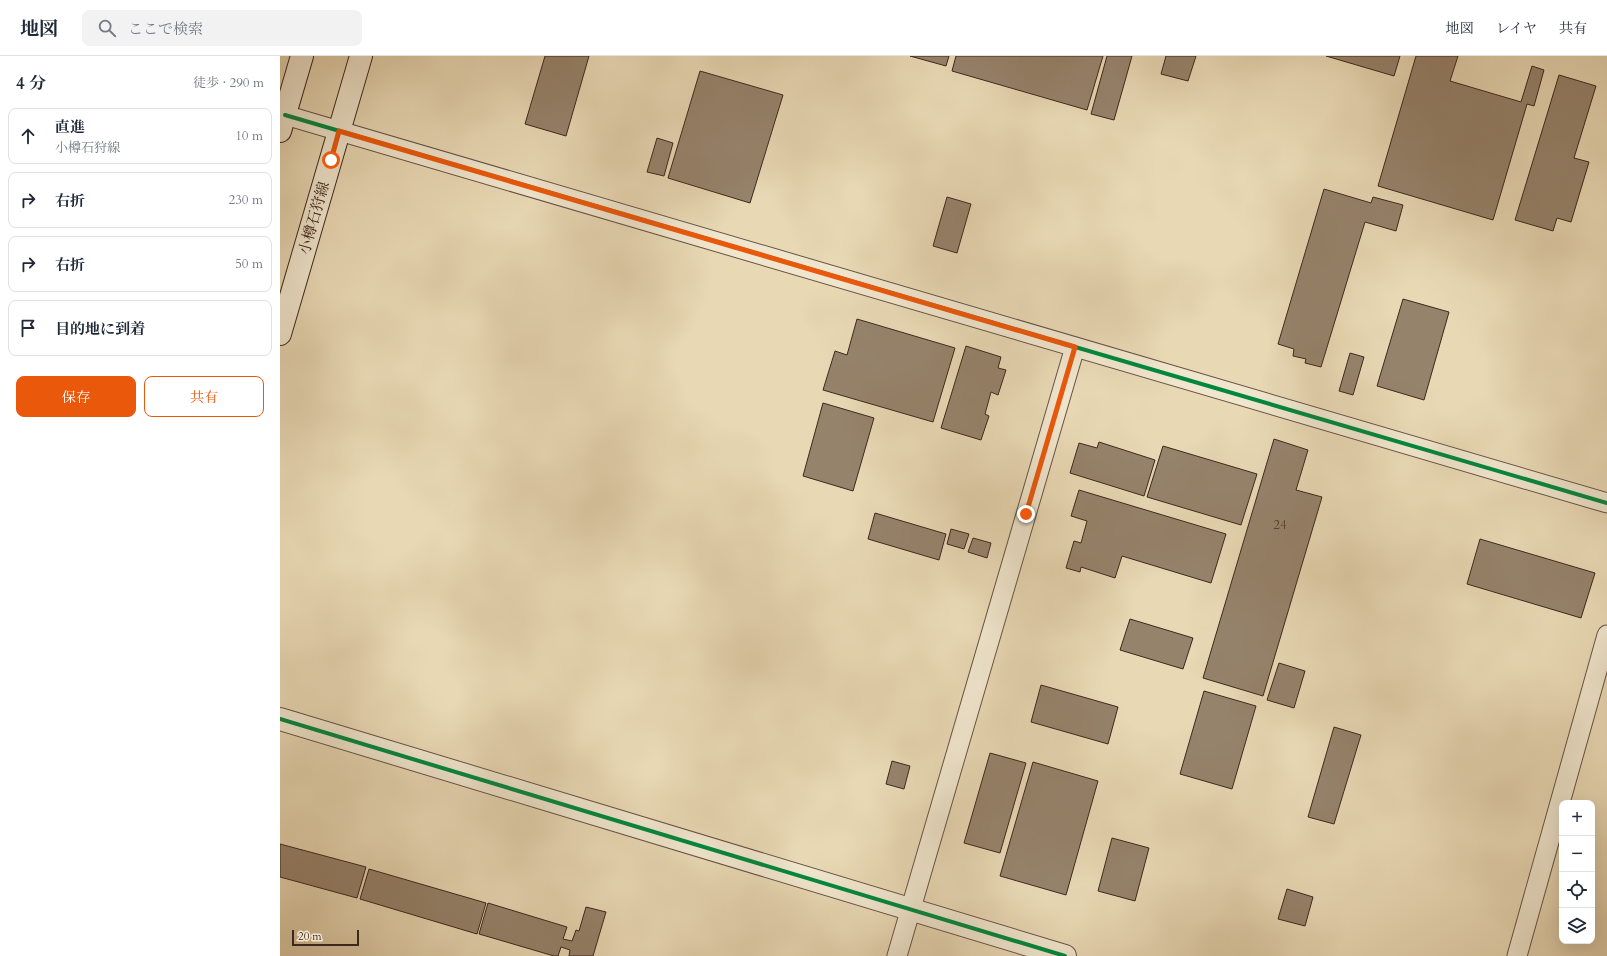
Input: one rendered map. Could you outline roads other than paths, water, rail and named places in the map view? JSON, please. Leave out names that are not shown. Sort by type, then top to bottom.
[{"type":"street","points":[[302,56],[282,123],[339,131],[1607,503]]},
{"type":"street","name":"小樽石狩線","points":[[280,334],[362,56]]},
{"type":"street","points":[[897,956],[1075,347]]},
{"type":"street","points":[[1517,956],[1607,635]]},
{"type":"street","points":[[280,719],[1066,956]]}]
